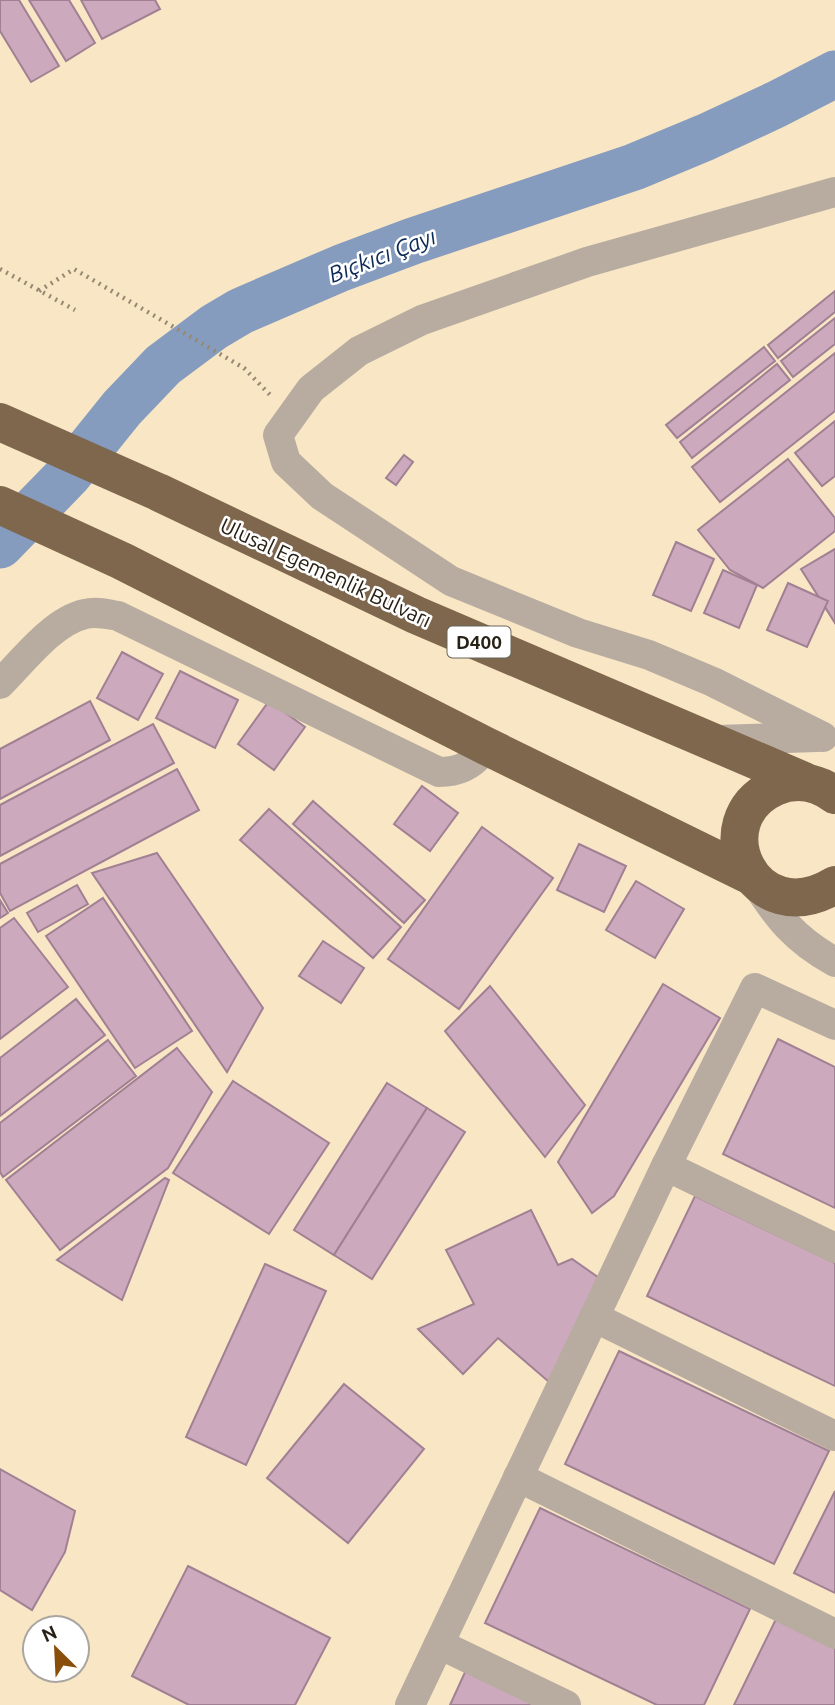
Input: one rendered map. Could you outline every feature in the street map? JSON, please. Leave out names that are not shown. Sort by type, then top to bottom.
[{"type":"highway","name":"Ulusal Egemenlik Bulvarı","points":[[0,422],[158,492],[416,615],[819,788]]},
{"type":"highway","points":[[0,505],[122,561],[485,746],[751,876],[765,888],[782,896],[823,898]]},
{"type":"highway","points":[[751,876],[742,859],[739,841],[742,822],[751,805],[766,791],[784,783],[819,788]]},
{"type":"street","points":[[829,736],[662,661],[578,634],[451,581],[322,496],[286,462],[278,435],[311,389],[359,351],[422,320],[587,262],[835,192]]},
{"type":"street","points":[[0,684],[54,630],[68,620],[100,612],[118,616],[439,772],[450,772],[471,764],[485,746]]},
{"type":"street","points":[[705,741],[829,736]]},
{"type":"street","points":[[751,876],[776,916],[796,936],[835,962]]},
{"type":"street","points":[[410,1705],[666,1166],[755,988],[835,1025]]},
{"type":"street","points":[[666,1166],[835,1248]]},
{"type":"street","points":[[594,1317],[835,1436]]},
{"type":"street","points":[[518,1477],[835,1634]]},
{"type":"street","points":[[439,1644],[566,1705]]},
{"type":"path","points":[[0,269],[75,310]]},
{"type":"path","points":[[39,291],[74,269],[244,368],[290,417]]},
{"type":"building","points":[[0,0],[19,0],[59,66],[31,82],[0,31]]},
{"type":"building","points":[[29,0],[69,0],[95,43],[66,61]]},
{"type":"building","points":[[81,0],[155,0],[160,9],[102,39]]},
{"type":"building","points":[[835,291],[835,312],[778,358],[768,345]]},
{"type":"building","points":[[835,318],[835,344],[793,377],[781,361]]},
{"type":"building","points":[[764,347],[775,361],[677,438],[666,425]]},
{"type":"building","points":[[835,353],[835,411],[720,502],[692,467]]},
{"type":"building","points":[[777,364],[790,380],[692,458],[680,442]]},
{"type":"building","points":[[835,421],[835,476],[822,486],[795,453]]},
{"type":"building","points":[[404,455],[413,462],[396,485],[386,478]]},
{"type":"building","points":[[788,459],[835,518],[835,531],[763,588],[730,570],[698,530]]},
{"type":"building","points":[[676,542],[714,559],[691,611],[653,595]]},
{"type":"building","points":[[835,549],[835,623],[801,569]]},
{"type":"building","points":[[723,570],[757,585],[739,628],[704,613]]},
{"type":"building","points":[[788,583],[828,601],[807,647],[767,630]]},
{"type":"building","points":[[122,652],[163,674],[138,720],[97,698]]},
{"type":"building","points":[[180,671],[238,700],[215,748],[156,718]]},
{"type":"building","points":[[90,701],[110,740],[0,799],[0,749]]},
{"type":"building","points":[[269,701],[305,727],[274,770],[238,744]]},
{"type":"building","points":[[153,724],[174,763],[0,856],[0,805]]},
{"type":"building","points":[[177,769],[199,810],[10,911],[0,893],[0,864]]},
{"type":"building","points":[[422,786],[458,813],[430,851],[394,824]]},
{"type":"building","points":[[313,801],[425,900],[404,923],[293,824]]},
{"type":"building","points":[[269,809],[401,927],[373,958],[240,840]]},
{"type":"building","points":[[482,827],[553,878],[459,1009],[388,959]]},
{"type":"building","points":[[579,844],[626,866],[604,912],[557,890]]},
{"type":"building","points":[[157,853],[263,1008],[227,1072],[92,873]]},
{"type":"building","points":[[636,881],[684,909],[655,958],[606,930]]},
{"type":"building","points":[[77,885],[88,904],[38,932],[27,913]]},
{"type":"building","points":[[103,898],[192,1031],[135,1068],[46,936]]},
{"type":"building","points":[[0,900],[8,913],[0,918]]},
{"type":"building","points":[[14,918],[68,987],[0,1039],[0,928]]},
{"type":"building","points":[[323,941],[364,968],[341,1003],[299,976]]},
{"type":"building","points":[[663,984],[720,1018],[614,1196],[592,1213],[558,1162]]},
{"type":"building","points":[[490,986],[585,1105],[545,1157],[445,1031]]},
{"type":"building","points":[[76,999],[105,1035],[0,1116],[0,1058]]},
{"type":"building","points":[[778,1039],[835,1067],[835,1208],[723,1154]]},
{"type":"building","points":[[108,1040],[136,1076],[3,1177],[0,1172],[0,1123]]},
{"type":"building","points":[[177,1048],[212,1092],[168,1168],[60,1250],[6,1180]]},
{"type":"building","points":[[233,1081],[329,1143],[269,1234],[173,1173]]},
{"type":"building","points":[[387,1083],[427,1108],[334,1255],[294,1230]]},
{"type":"building","points":[[427,1108],[465,1132],[372,1279],[334,1255]]},
{"type":"building","points":[[165,1178],[169,1180],[122,1300],[57,1260]]},
{"type":"building","points":[[695,1196],[835,1263],[835,1386],[647,1296]]},
{"type":"building","points":[[531,1210],[558,1265],[572,1259],[605,1282],[556,1388],[498,1338],[463,1374],[418,1329],[474,1304],[446,1250]]},
{"type":"building","points":[[265,1264],[326,1291],[246,1465],[186,1437]]},
{"type":"building","points":[[619,1351],[829,1451],[774,1564],[565,1464]]},
{"type":"building","points":[[344,1384],[424,1449],[348,1543],[267,1478]]},
{"type":"building","points":[[0,1469],[75,1511],[65,1552],[32,1610],[0,1590]]},
{"type":"building","points":[[835,1491],[835,1593],[794,1573]]},
{"type":"building","points":[[540,1508],[750,1609],[704,1705],[657,1705],[485,1623]]},
{"type":"building","points":[[188,1566],[330,1638],[295,1705],[189,1705],[132,1676]]},
{"type":"building","points":[[776,1619],[835,1648],[835,1705],[734,1705]]},
{"type":"building","points":[[466,1670],[541,1705],[450,1705]]},
{"type":"waterway","name":"Bıçkıcı Çayı","points":[[0,545],[68,475],[122,408],[163,365],[214,327],[241,311],[341,268],[413,241],[634,167],[706,137],[835,74]]}]
